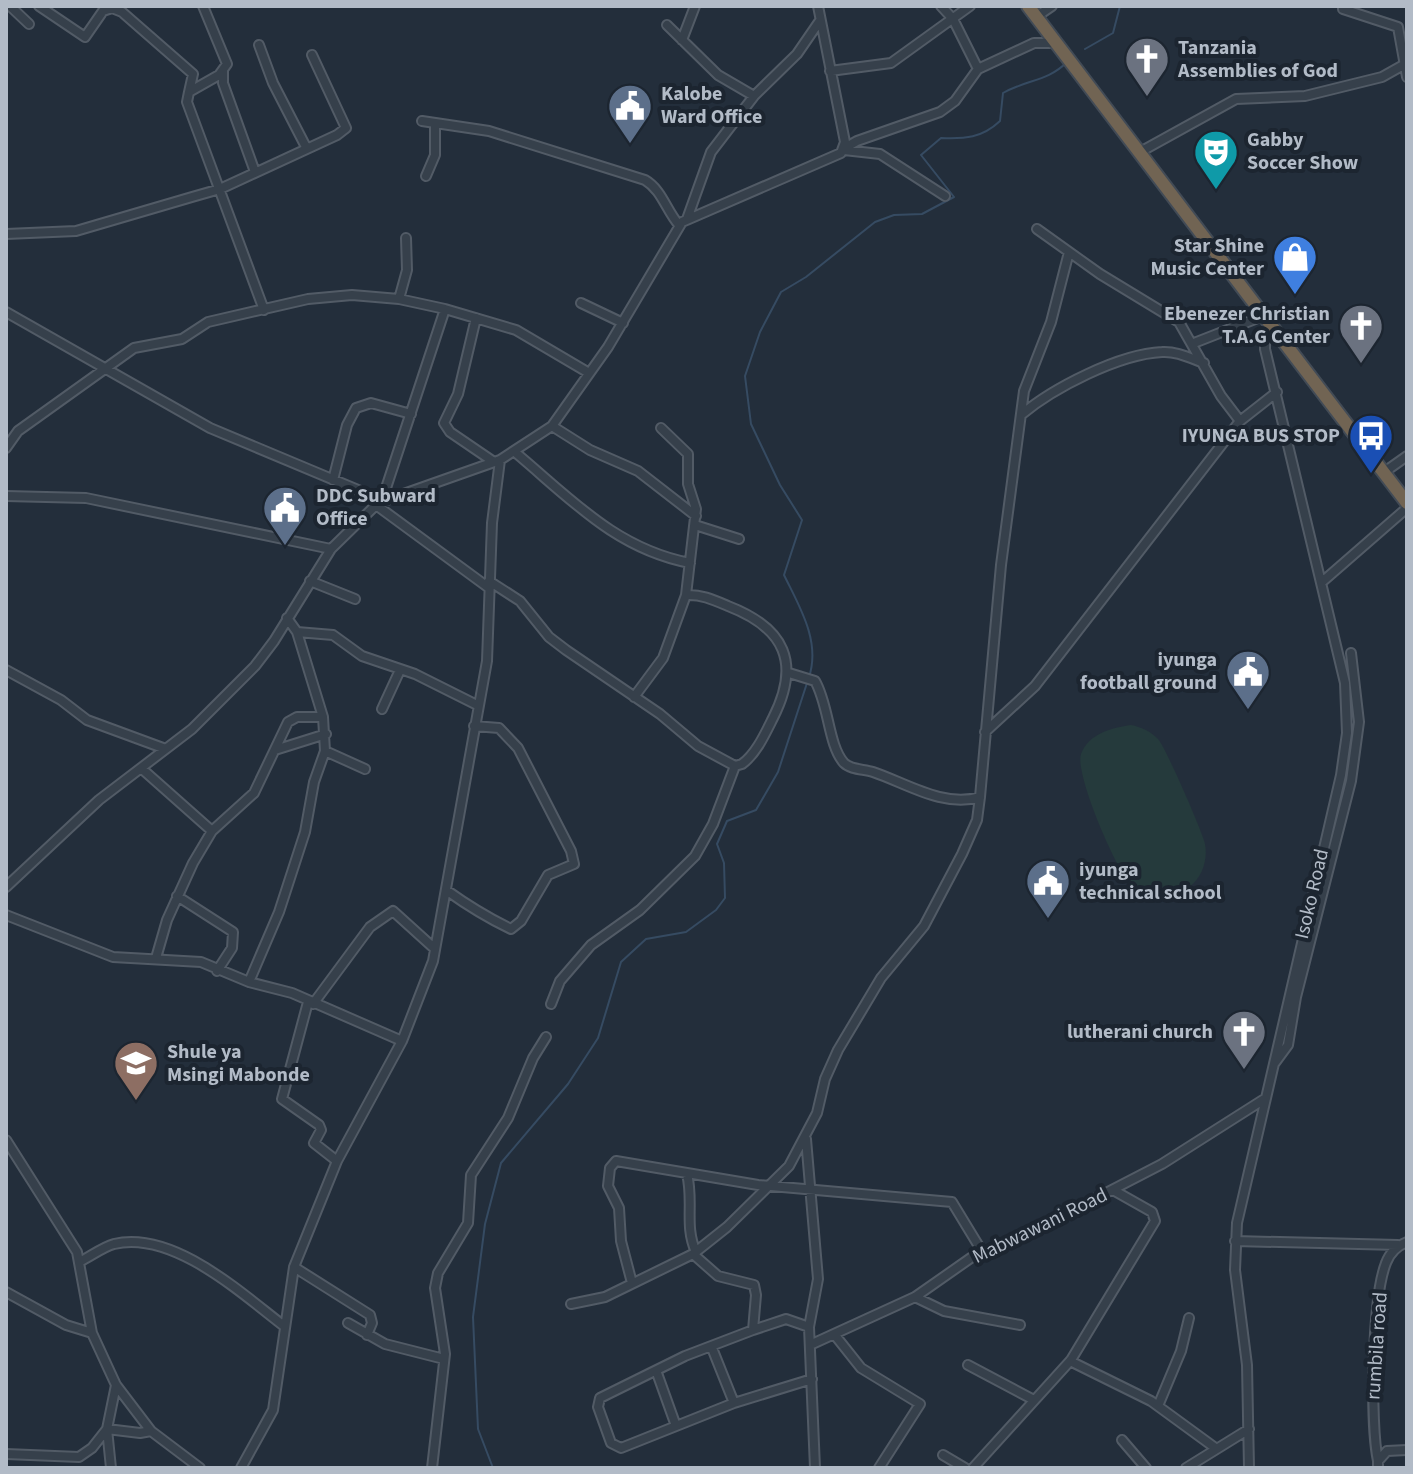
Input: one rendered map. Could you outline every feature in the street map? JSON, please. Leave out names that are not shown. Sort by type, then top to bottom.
[{"type":"highway","points":[[1028,6],[1052,43],[1140,152],[1407,506]]},
{"type":"street","points":[[10,6],[29,24]]},
{"type":"street","points":[[39,6],[85,37],[103,11],[112,8],[122,12],[193,74],[189,92],[191,116],[264,310]]},
{"type":"street","points":[[203,6],[226,57],[223,83],[255,172]]},
{"type":"street","points":[[682,40],[695,6]]},
{"type":"street","points":[[818,6],[843,149]]},
{"type":"street","points":[[941,6],[953,19],[978,69]]},
{"type":"street","points":[[830,71],[891,63],[970,6]]},
{"type":"street","points":[[1036,17],[1052,6]]},
{"type":"street","points":[[1343,9],[1395,24],[1399,29],[1407,77]]},
{"type":"street","points":[[687,219],[705,163],[754,96],[797,54],[819,22]]},
{"type":"street","points":[[667,25],[718,75],[754,96]]},
{"type":"street","points":[[6,887],[99,800],[163,748],[192,729],[255,666],[331,549],[382,501],[516,453],[552,426],[623,323],[679,225],[837,156],[857,141],[940,112],[955,101],[978,69],[1034,43],[1052,43]]},
{"type":"street","points":[[259,45],[273,83],[307,149]]},
{"type":"street","points":[[6,234],[76,231],[220,189],[346,128],[312,55]]},
{"type":"street","points":[[1140,152],[1236,99],[1305,96],[1382,77],[1406,64]]},
{"type":"street","points":[[189,92],[223,71]]},
{"type":"street","points":[[422,121],[489,131],[645,180],[658,190],[666,210],[679,225]]},
{"type":"street","points":[[426,176],[435,155],[435,123]]},
{"type":"street","points":[[843,149],[880,154],[945,196]]},
{"type":"street","points":[[1037,229],[1173,316],[1194,343],[1221,396],[1240,421]]},
{"type":"street","points":[[399,299],[407,270],[406,238]]},
{"type":"street","points":[[571,1304],[605,1297],[694,1253],[772,1186],[807,1136],[838,1050],[881,978],[924,926],[972,833],[980,797],[1001,565],[1026,383],[1051,322],[1069,252]]},
{"type":"street","points":[[6,448],[18,431],[134,348],[182,339],[208,322],[308,299],[352,295],[399,299],[445,309],[516,330],[589,373]]},
{"type":"street","points":[[581,303],[623,323]]},
{"type":"street","points":[[382,501],[445,309]]},
{"type":"street","points":[[6,312],[103,370],[210,428],[382,501],[489,584],[520,601],[542,629],[566,650],[698,746],[735,766]]},
{"type":"street","points":[[476,318],[458,394],[444,423],[450,432],[497,461]]},
{"type":"street","points":[[1194,343],[1267,320]]},
{"type":"street","name":"Isoko Road","points":[[1249,1468],[1249,1429],[1235,1241],[1346,742],[1347,696],[1265,349],[1267,320]]},
{"type":"street","points":[[6,322],[19,321]]},
{"type":"street","points":[[1021,415],[1064,384],[1152,353],[1177,353],[1204,364]]},
{"type":"street","points":[[985,732],[1035,686],[1240,421],[1277,392]]},
{"type":"street","points":[[333,480],[347,425],[356,408],[371,403],[411,414]]},
{"type":"street","points":[[552,426],[590,450],[638,471],[695,520],[739,539]]},
{"type":"street","points":[[634,697],[663,658],[686,595],[695,520],[688,484],[688,454],[661,428]]},
{"type":"street","points":[[516,453],[599,523],[637,548],[660,558],[690,563]]},
{"type":"street","points":[[1383,473],[1407,456]]},
{"type":"street","points":[[241,1468],[273,1410],[294,1267],[337,1161],[402,1041],[435,949],[489,643],[489,584],[497,461]]},
{"type":"street","points":[[6,496],[86,498],[331,549]]},
{"type":"street","points":[[1322,582],[1407,506]]},
{"type":"street","points":[[310,581],[355,599]]},
{"type":"street","points":[[551,1004],[566,972],[591,945],[640,910],[695,856],[713,824],[735,766],[745,762],[781,702],[789,673],[784,651],[772,633],[757,620],[719,602],[686,595]]},
{"type":"street","points":[[249,982],[288,885],[308,823],[314,782],[325,751],[323,717],[297,632],[287,618]]},
{"type":"street","points":[[297,632],[333,635],[350,650],[429,680],[477,705]]},
{"type":"street","points":[[1273,1065],[1284,1055],[1288,1045],[1296,997],[1351,781],[1359,722],[1351,653]]},
{"type":"street","points":[[6,670],[61,700],[87,720],[163,748]]},
{"type":"street","points":[[382,709],[400,670]]},
{"type":"street","points":[[789,673],[812,678],[824,698],[836,747],[845,764],[916,790],[964,801],[980,797]]},
{"type":"street","points":[[156,958],[177,896],[212,831],[254,793],[291,719],[323,717]]},
{"type":"street","points":[[446,890],[477,912],[495,918],[511,929],[521,921],[548,875],[574,864],[571,851],[518,748],[499,728],[474,726]]},
{"type":"street","points":[[275,750],[326,734]]},
{"type":"street","points":[[325,751],[365,769]]},
{"type":"street","points":[[141,768],[212,831]]},
{"type":"street","points":[[177,896],[233,932],[232,948],[217,971]]},
{"type":"street","points":[[337,1161],[314,1143],[321,1130],[319,1125],[282,1099],[311,1003],[370,927],[393,911],[435,949]]},
{"type":"street","points":[[6,915],[113,957],[138,961],[156,958],[201,962],[249,982],[292,993],[402,1041]]},
{"type":"street","points":[[432,1468],[444,1359],[444,1330],[435,1288],[438,1273],[468,1223],[471,1175],[508,1118],[533,1058],[546,1037]]},
{"type":"street","name":"Mabwawani Road","points":[[810,1345],[915,1297],[969,1259],[994,1251],[1172,1159],[1266,1098]]},
{"type":"street","points":[[807,1136],[818,1279],[809,1327],[815,1468]]},
{"type":"street","points":[[6,1140],[59,1220],[81,1261],[92,1333],[116,1385],[151,1431],[200,1468]]},
{"type":"street","points":[[632,1283],[621,1241],[619,1208],[608,1186],[612,1164],[620,1162],[772,1186],[952,1202],[983,1253]]},
{"type":"street","points":[[687,1174],[692,1201],[688,1232],[694,1253],[718,1276],[754,1285],[753,1330]]},
{"type":"street","points":[[973,1468],[1070,1361],[1120,1274],[1137,1254],[1137,1246],[1155,1219],[1152,1212],[1113,1190]]},
{"type":"street","points":[[1235,1241],[1403,1243]]},
{"type":"street","name":"rumbila road","points":[[1378,1464],[1373,1408],[1380,1291],[1387,1260],[1403,1243]]},
{"type":"street","points":[[81,1261],[112,1245],[153,1244],[215,1274],[284,1326]]},
{"type":"street","points":[[294,1267],[370,1315],[372,1323],[367,1335]]},
{"type":"street","points":[[6,1292],[66,1325],[92,1333]]},
{"type":"street","points":[[915,1297],[944,1311],[1020,1325]]},
{"type":"street","points":[[1158,1406],[1181,1351],[1189,1318]]},
{"type":"street","points":[[809,1327],[786,1319],[753,1330],[676,1360],[657,1373],[600,1398],[598,1407],[611,1443],[621,1448],[734,1403],[812,1379]]},
{"type":"street","points":[[348,1323],[401,1350],[444,1359]]},
{"type":"street","points":[[834,1334],[861,1368],[920,1404],[879,1468]]},
{"type":"street","points":[[712,1348],[734,1403]]},
{"type":"street","points":[[1070,1361],[1158,1406],[1214,1447]]},
{"type":"street","points":[[968,1365],[1034,1400]]},
{"type":"street","points":[[657,1373],[676,1426]]},
{"type":"street","points":[[111,1468],[107,1429],[116,1385]]},
{"type":"street","points":[[107,1429],[140,1433],[151,1431]]},
{"type":"street","points":[[15,1468],[10,1455],[79,1457],[92,1448],[107,1429]]},
{"type":"street","points":[[1186,1468],[1214,1447],[1249,1429]]},
{"type":"street","points":[[1122,1440],[1146,1468]]},
{"type":"street","points":[[1378,1464],[1391,1449],[1407,1450]]},
{"type":"street","points":[[943,1455],[965,1468]]},
{"type":"street","points":[[51,1468],[53,1457]]},
{"type":"green space","points":[[1131,725],[1142,728],[1158,739],[1205,844],[1201,874],[1183,891],[1163,898],[1143,896],[1129,884],[1110,849],[1084,782],[1081,754],[1085,747],[1095,736]]},
{"type":"waterway","points":[[1085,49],[1113,33],[1120,6]]},
{"type":"waterway","points":[[809,677],[812,650],[807,624],[784,575],[802,520],[780,485],[751,424],[745,376],[760,332],[781,292],[806,277],[875,222],[894,215],[922,214],[954,197],[921,155],[941,138],[965,138],[987,131],[1000,121],[1003,93],[1045,77],[1067,62]]},
{"type":"waterway","points":[[493,1468],[478,1429],[473,1317],[485,1224],[501,1163],[568,1084],[598,1038],[621,962],[646,939],[686,932],[716,910],[725,898],[724,863],[717,844],[727,821],[756,810],[778,772],[807,683]]},
{"type":"place","name":"Tanzania Assemblies of God","points":[[1147,98]]},
{"type":"place","name":"Kalobe Ward Office","points":[[630,145]]},
{"type":"place","name":"Gabby Soccer Show","points":[[1216,191]]},
{"type":"place","name":"Star Shine Music Center","points":[[1295,296]]},
{"type":"place","name":"Ebenezer Christian T.A.G Center","points":[[1361,365]]},
{"type":"place","name":"IYUNGA BUS STOP","points":[[1371,475]]},
{"type":"place","name":"DDC Subward Office","points":[[285,547]]},
{"type":"place","name":"iyunga football ground","points":[[1248,711]]},
{"type":"place","name":"iyunga technical school","points":[[1048,920]]},
{"type":"place","name":"lutherani church","points":[[1244,1071]]},
{"type":"place","name":"Shule ya Msingi Mabonde","points":[[136,1102]]}]
